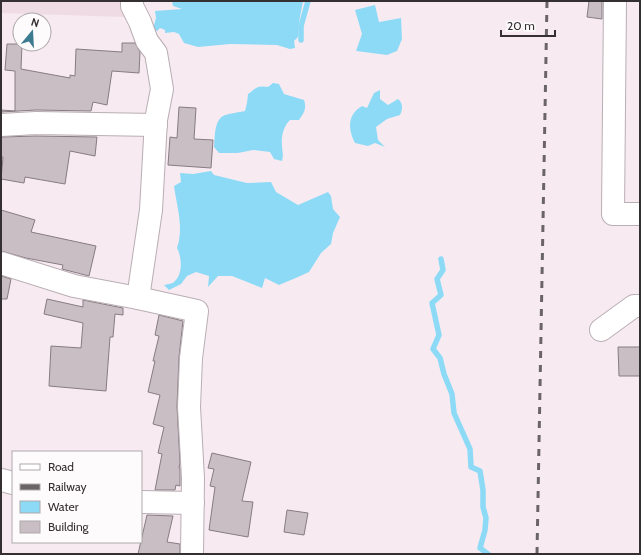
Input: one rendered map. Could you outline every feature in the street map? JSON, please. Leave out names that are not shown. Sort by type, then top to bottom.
[{"type":"street","points":[[132,1],[132,6],[140,22],[146,41],[156,53],[162,89],[156,125],[151,210],[138,298]]},
{"type":"street","points":[[615,1],[613,214],[640,214]]},
{"type":"street","points":[[1,125],[36,123],[156,125]]},
{"type":"street","points":[[1,263],[74,286],[197,311],[190,358],[190,407],[193,478],[192,554]]},
{"type":"street","points":[[601,330],[634,306],[640,306]]},
{"type":"street","points":[[1,480],[12,482]]},
{"type":"street","points":[[142,502],[193,503]]},
{"type":"shaded area","points":[[1,1],[125,1],[124,17],[52,15],[52,12],[1,13]]},
{"type":"water","points":[[172,1],[303,1],[298,37],[294,41],[295,48],[290,49],[277,45],[230,44],[198,47],[184,43],[179,34],[174,32],[165,33],[165,30],[160,28],[157,31],[153,29],[156,18],[155,11],[182,9],[173,6]]},
{"type":"water","points":[[375,5],[379,22],[401,18],[402,39],[397,51],[387,55],[356,51],[362,34],[355,10]]},
{"type":"water","points":[[273,83],[279,84],[284,94],[304,100],[305,106],[304,113],[299,120],[290,120],[285,128],[282,138],[282,161],[274,159],[270,152],[253,150],[238,153],[219,153],[214,147],[216,126],[220,118],[245,111],[248,94],[261,86],[268,87]]},
{"type":"water","points":[[380,90],[380,99],[388,105],[398,99],[401,102],[402,111],[400,115],[387,119],[376,127],[378,140],[385,147],[375,143],[368,146],[355,143],[350,128],[351,118],[362,106],[367,108],[374,93]]},
{"type":"water","points":[[211,171],[214,175],[247,183],[271,182],[276,192],[298,205],[328,192],[331,196],[333,209],[340,217],[333,233],[331,244],[321,253],[309,272],[279,285],[265,278],[262,288],[232,276],[218,276],[208,287],[209,276],[196,272],[187,276],[181,284],[169,290],[164,285],[173,283],[177,279],[181,266],[177,248],[180,225],[174,186],[181,182],[180,173],[193,174]]},
{"type":"building","points":[[589,1],[602,1],[602,19],[587,17]]},
{"type":"building","points":[[122,43],[135,43],[140,52],[139,73],[112,71],[107,105],[93,102],[91,111],[36,110],[1,112],[1,110],[15,111],[15,71],[5,70],[7,44],[12,44],[12,52],[22,52],[21,69],[70,78],[70,75],[75,76],[76,49],[122,52]]},
{"type":"building","points":[[179,107],[196,108],[194,139],[213,140],[211,168],[168,165],[170,137],[177,138]]},
{"type":"building","points":[[1,137],[97,137],[95,156],[70,151],[65,184],[25,177],[24,183],[1,179],[3,157],[1,157]]},
{"type":"building","points":[[1,210],[35,220],[31,232],[96,246],[89,276],[62,269],[63,265],[26,258],[1,251]]},
{"type":"building","points":[[1,276],[11,279],[7,299],[1,299]]},
{"type":"building","points":[[47,299],[83,307],[83,300],[123,308],[123,315],[115,314],[113,337],[110,337],[106,391],[49,386],[51,346],[81,348],[83,323],[44,314]]},
{"type":"building","points":[[159,315],[183,321],[179,357],[177,406],[180,486],[176,485],[175,490],[155,490],[162,454],[158,453],[164,427],[153,424],[160,395],[148,392],[159,336],[155,335]]},
{"type":"building","points":[[618,347],[640,347],[640,376],[619,376]]},
{"type":"building","points":[[212,453],[251,462],[242,501],[253,502],[248,537],[209,530],[215,487],[210,486],[214,469],[208,468]]},
{"type":"building","points":[[287,510],[308,513],[304,535],[284,532]]},
{"type":"building","points":[[147,515],[173,516],[167,542],[180,544],[180,554],[138,554],[141,543],[142,543]]},
{"type":"waterway","points":[[301,40],[301,26],[308,1]]},
{"type":"waterway","points":[[441,259],[443,270],[437,279],[441,295],[432,303],[439,335],[433,349],[440,358],[444,374],[452,394],[454,413],[470,449],[471,467],[480,471],[483,490],[483,507],[486,518],[485,530],[480,548],[488,554]]},
{"type":"railway","points":[[537,554],[547,1]]}]
